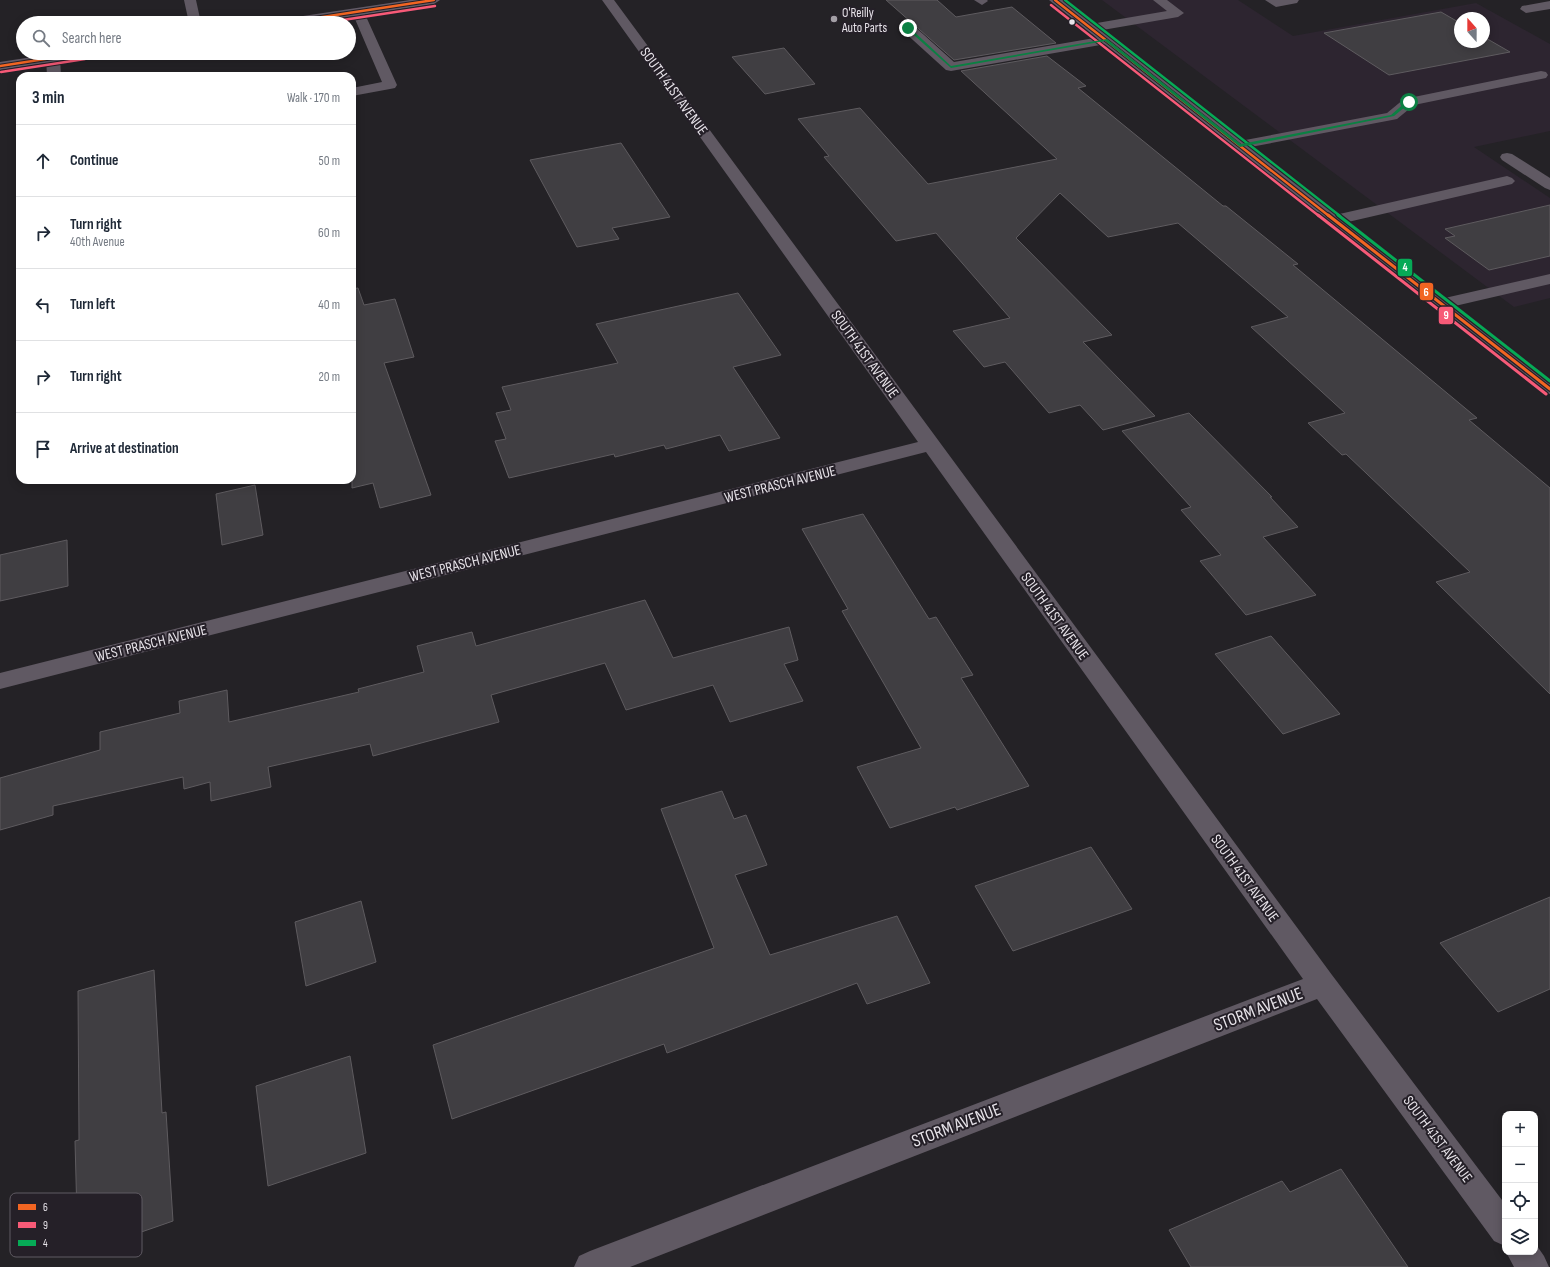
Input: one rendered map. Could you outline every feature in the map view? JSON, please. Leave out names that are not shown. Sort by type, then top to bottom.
[{"type":"main road","points":[[331,16],[434,0]]},
{"type":"main road","points":[[1055,0],[1550,389]]},
{"type":"main road","points":[[0,66],[40,60]]},
{"type":"street","points":[[190,0],[193,16]]},
{"type":"street","name":"SOUTH 41ST AVENUE","points":[[608,0],[1322,984],[1502,1226]]},
{"type":"street","points":[[1091,28],[1178,13],[1159,0]]},
{"type":"street","points":[[1271,0],[1276,3],[1292,0]]},
{"type":"street","points":[[1526,9],[1550,5]]},
{"type":"street","points":[[356,91],[390,86],[358,12]]},
{"type":"street","points":[[908,28],[951,67],[1106,40]]},
{"type":"street","points":[[53,60],[54,72]]},
{"type":"street","points":[[1240,146],[1392,116],[1409,102],[1541,75]]},
{"type":"street","points":[[1507,157],[1550,185]]},
{"type":"street","points":[[1335,220],[1507,181]]},
{"type":"street","points":[[1442,304],[1550,279]]},
{"type":"street","name":"WEST PRASCH AVENUE","points":[[0,681],[931,445]]},
{"type":"street","name":"STORM AVENUE","points":[[590,1267],[1322,984]]},
{"type":"street","points":[[1524,1255],[1533,1267]]},
{"type":"shaded area","points":[[1102,0],[1238,0],[1293,36],[1476,3],[1550,44],[1550,131],[1474,147],[1550,198],[1550,298],[1514,307]]},
{"type":"building","points":[[886,0],[937,0],[956,17],[1012,7],[1056,43],[954,60]]},
{"type":"building","points":[[1441,12],[1454,20],[1454,48],[1490,48],[1490,40],[1510,52],[1389,75],[1324,33]]},
{"type":"building","points":[[784,48],[815,84],[765,94],[732,57]]},
{"type":"building","points":[[1047,56],[1086,86],[1078,88],[1223,206],[1226,206],[1298,264],[1293,265],[1477,418],[1469,420],[1550,488],[1550,694],[1436,582],[1470,572],[1346,454],[1342,455],[1308,423],[1345,413],[1251,327],[1288,317],[1178,223],[1108,237],[1060,193],[1016,238],[1112,335],[1083,342],[1155,416],[1103,430],[1080,405],[1049,413],[1005,362],[984,367],[953,331],[1010,318],[936,233],[896,241],[824,157],[829,156],[798,119],[860,108],[928,184],[1057,159],[961,71]]},
{"type":"building","points":[[621,143],[670,217],[612,228],[619,239],[577,247],[530,160]]},
{"type":"building","points":[[1550,205],[1550,256],[1489,270],[1445,238],[1455,236],[1445,229]]},
{"type":"building","points":[[356,288],[358,288],[364,305],[395,299],[414,357],[384,363],[431,495],[380,508],[373,483],[352,488],[352,484],[356,484]]},
{"type":"building","points":[[738,293],[781,355],[733,367],[780,438],[729,451],[720,435],[666,449],[664,445],[615,457],[614,454],[509,478],[495,441],[506,439],[496,413],[511,410],[502,387],[618,363],[596,324]]},
{"type":"building","points":[[1189,413],[1272,497],[1270,497],[1298,527],[1263,537],[1316,595],[1246,615],[1200,561],[1221,555],[1181,510],[1191,507],[1122,431]]},
{"type":"building","points":[[255,485],[263,535],[222,545],[216,494]]},
{"type":"building","points":[[863,514],[929,619],[936,617],[973,675],[961,678],[1029,786],[957,810],[955,807],[890,828],[857,767],[921,748],[842,611],[848,609],[802,529]]},
{"type":"building","points":[[67,540],[68,586],[0,601],[0,555]]},
{"type":"building","points":[[645,600],[673,658],[789,627],[798,660],[784,664],[803,701],[730,722],[713,685],[626,710],[605,663],[491,695],[499,722],[373,756],[370,744],[268,767],[271,787],[211,801],[210,782],[184,789],[183,777],[53,806],[53,815],[0,830],[0,778],[100,750],[100,732],[180,713],[179,701],[227,690],[229,722],[359,692],[358,689],[424,672],[417,646],[472,632],[476,646]]},
{"type":"building","points":[[1271,636],[1340,714],[1283,734],[1215,654]]},
{"type":"building","points":[[722,791],[734,819],[746,815],[767,865],[735,875],[770,955],[897,916],[930,983],[867,1004],[857,983],[667,1053],[664,1044],[452,1119],[433,1045],[714,948],[661,809]]},
{"type":"building","points":[[1091,847],[1132,909],[1013,951],[975,886]]},
{"type":"building","points":[[1550,897],[1550,989],[1498,1012],[1440,943]]},
{"type":"building","points":[[361,901],[376,962],[306,986],[295,922]]},
{"type":"building","points":[[154,970],[162,1113],[166,1112],[173,1221],[142,1232],[142,1193],[76,1193],[75,1141],[79,1140],[78,991]]},
{"type":"building","points":[[350,1056],[366,1153],[268,1186],[256,1086]]},
{"type":"building","points":[[1341,1169],[1408,1267],[1191,1267],[1169,1230],[1282,1181],[1290,1192]]},
{"type":"transit line","name":"6","points":[[329,16],[434,0]]},
{"type":"transit line","name":"6","points":[[1055,0],[1550,389]]},
{"type":"transit line","name":"4","points":[[1065,0],[1550,381]]},
{"type":"transit line","name":"9","points":[[1051,5],[1546,394]]},
{"type":"transit line","name":"9","points":[[356,18],[435,6]]},
{"type":"transit line","name":"6","points":[[0,66],[39,60]]},
{"type":"transit line","name":"9","points":[[1,72],[79,60]]},
{"type":"place","name":"O'Reilly Auto Parts","points":[[834,19]]},
{"type":"route","points":[[908,28],[951,67],[1106,40],[1240,146],[1392,116],[1409,102]]}]
